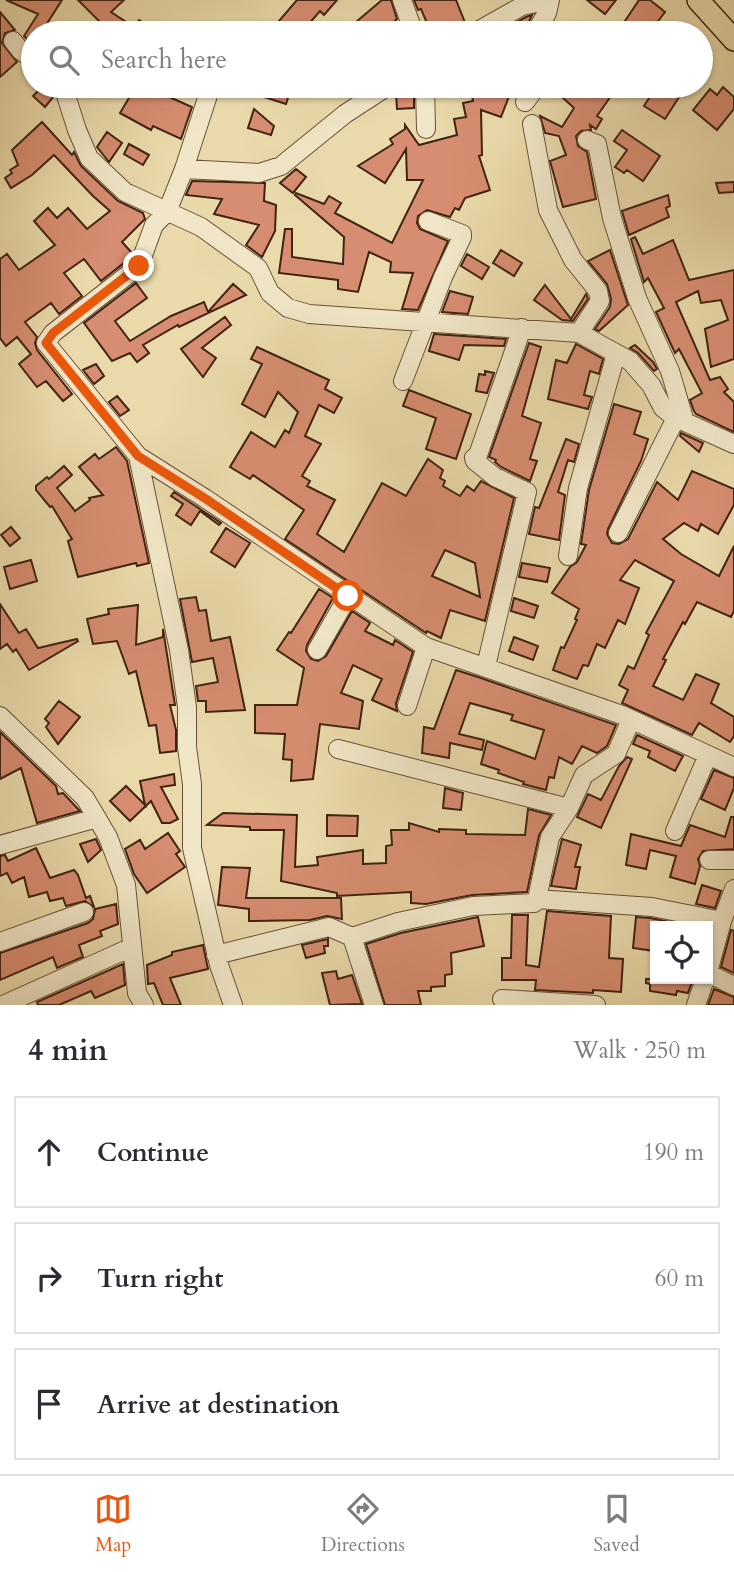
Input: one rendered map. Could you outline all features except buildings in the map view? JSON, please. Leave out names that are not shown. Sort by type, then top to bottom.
[{"type":"main road","points":[[698,0],[734,40]]},
{"type":"street","points":[[402,0],[410,21]]},
{"type":"street","points":[[495,21],[522,6],[550,0],[542,21]]},
{"type":"street","points":[[13,41],[21,51]]},
{"type":"street","points":[[67,98],[89,158],[125,192],[201,227],[258,268],[270,293],[288,309],[309,314],[579,333],[630,361],[651,385],[663,408],[680,420],[734,444]]},
{"type":"street","points":[[207,98],[167,212],[154,225],[139,266],[53,333],[46,343],[138,456],[426,647],[486,666],[631,720],[734,766]]},
{"type":"street","points":[[184,169],[259,173],[281,166],[345,114],[370,98]]},
{"type":"street","points":[[425,98],[426,129]]},
{"type":"street","points":[[525,102],[528,98]]},
{"type":"street","points":[[532,124],[548,210],[573,260],[598,291],[600,301],[579,333]]},
{"type":"street","points":[[587,140],[597,144],[612,218],[637,298],[670,371],[680,420],[618,533]]},
{"type":"street","points":[[403,381],[443,277],[462,237],[462,234],[428,221]]},
{"type":"street","points":[[486,666],[527,492],[495,477],[474,458],[478,455],[522,328]]},
{"type":"street","points":[[568,556],[578,488],[616,354]]},
{"type":"street","points":[[138,456],[179,650],[187,707],[187,747],[192,784],[192,848],[216,955],[233,1005]]},
{"type":"street","points":[[317,650],[348,596]]},
{"type":"street","points":[[407,706],[426,647]]},
{"type":"street","points":[[0,716],[85,798],[108,836],[126,885],[137,993],[144,1005]]},
{"type":"street","points":[[216,955],[329,927],[352,937],[398,922],[473,906],[534,903],[550,837],[569,808],[584,775],[616,754],[631,720]]},
{"type":"street","points":[[0,740],[18,733]]},
{"type":"street","points":[[338,749],[569,808]]},
{"type":"street","points":[[675,831],[708,755]]},
{"type":"street","points":[[0,845],[97,818]]},
{"type":"street","points":[[709,860],[734,860]]},
{"type":"street","points":[[713,954],[734,889]]},
{"type":"street","points":[[537,899],[652,907],[722,921]]},
{"type":"street","points":[[0,942],[83,912]]},
{"type":"street","points":[[352,937],[374,1005]]},
{"type":"street","points":[[3,1005],[132,947]]},
{"type":"street","points":[[713,975],[734,986]]},
{"type":"street","points":[[696,1005],[703,984]]},
{"type":"street","points":[[502,999],[596,1005]]},
{"type":"route","points":[[139,266],[53,333],[46,343],[138,456],[348,596]]}]
